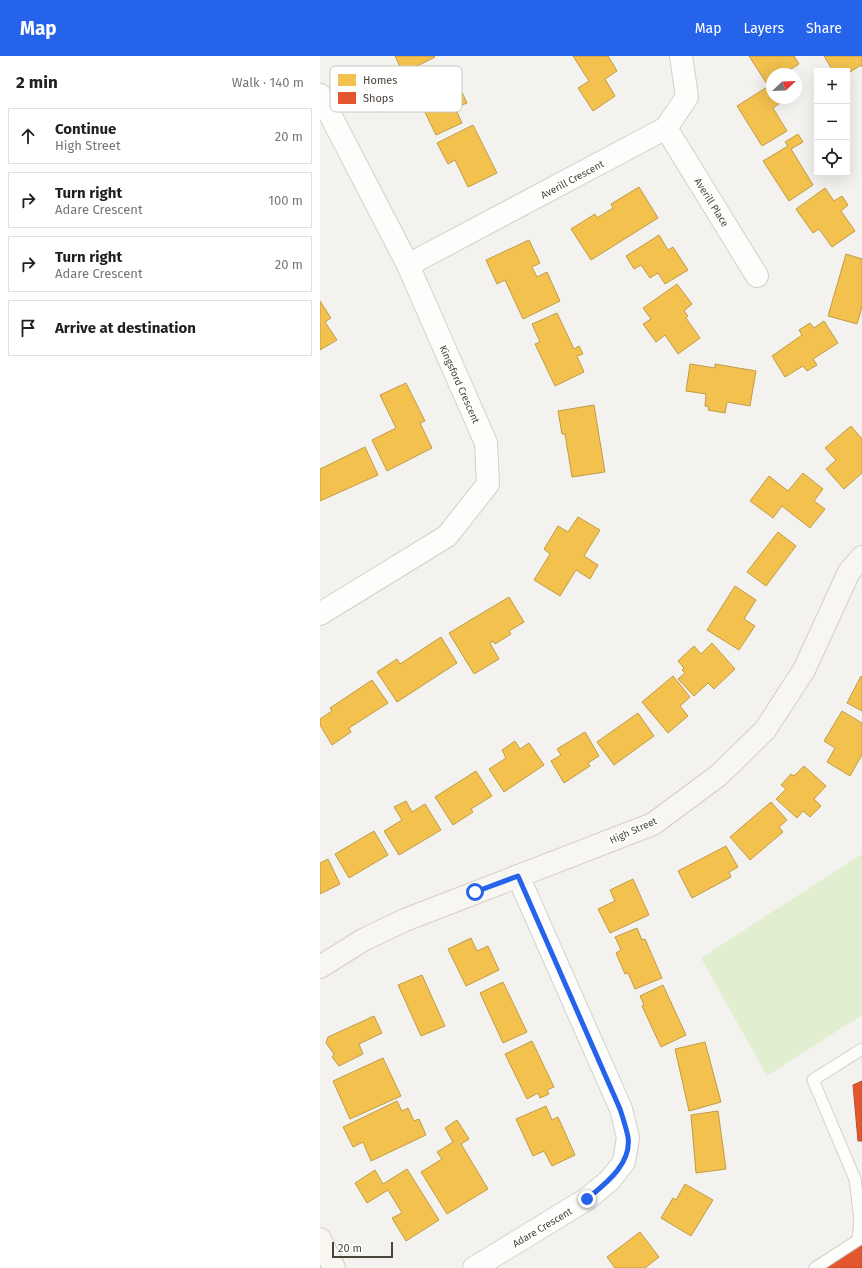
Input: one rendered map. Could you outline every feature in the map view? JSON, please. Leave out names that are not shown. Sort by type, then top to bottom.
[{"type":"street","name":"Averill Crescent","points":[[408,265],[666,128],[687,97],[681,56]]},
{"type":"street","name":"Kingsford Crescent","points":[[320,95],[408,265],[486,443],[488,484],[446,536],[320,614]]},
{"type":"street","name":"Averill Place","points":[[666,128],[757,276]]},
{"type":"street","name":"High Street","points":[[320,967],[363,940],[405,920],[653,824],[719,775],[765,730],[804,670],[849,572],[862,557]]},
{"type":"street","name":"Adare Crescent","points":[[474,1268],[587,1199],[610,1180],[624,1162],[628,1138],[620,1109],[518,876]]},
{"type":"street","points":[[320,1239],[334,1268]]},
{"type":"lane","points":[[815,1268],[858,1240],[860,1220],[855,1179],[813,1080],[862,1049]]},
{"type":"green space","points":[[862,854],[862,1015],[767,1076],[701,958]]},
{"type":"building: Homes","points":[[395,56],[435,57],[417,66],[400,66]]},
{"type":"building: Homes","points":[[573,56],[608,56],[617,71],[605,79],[615,96],[593,111],[578,88],[589,81]]},
{"type":"building: Homes","points":[[749,56],[794,56],[799,64],[793,68],[766,68],[766,82]]},
{"type":"building: Homes","points":[[824,56],[862,56],[862,67],[861,65],[850,72],[850,68],[831,68]]},
{"type":"building: Homes","points":[[766,88],[766,104],[779,104],[773,108],[787,131],[762,146],[737,106]]},
{"type":"building: Homes","points":[[462,92],[467,103],[462,105]]},
{"type":"building: Homes","points":[[425,112],[457,112],[462,123],[436,135]]},
{"type":"building: Homes","points":[[473,125],[497,173],[468,187],[455,160],[448,164],[437,143]]},
{"type":"building: Homes","points":[[798,134],[803,142],[791,149],[813,185],[789,201],[763,161],[788,146],[785,142]]},
{"type":"building: Homes","points":[[639,187],[658,218],[591,260],[571,229],[595,214],[597,218],[613,208],[611,204]]},
{"type":"building: Homes","points":[[825,188],[834,201],[842,196],[848,205],[841,211],[855,231],[832,247],[819,229],[813,233],[796,209]]},
{"type":"building: Homes","points":[[659,235],[668,250],[673,247],[688,270],[665,284],[658,273],[650,278],[641,265],[634,269],[626,256]]},
{"type":"building: Homes","points":[[529,240],[540,263],[532,267],[537,277],[547,272],[560,301],[523,319],[505,280],[497,284],[486,260]]},
{"type":"building: Homes","points":[[846,254],[862,259],[862,307],[857,324],[828,316]]},
{"type":"building: Homes","points":[[677,284],[692,304],[684,311],[688,316],[686,318],[700,338],[678,354],[665,335],[656,342],[643,324],[651,319],[643,308]]},
{"type":"building: Homes","points":[[320,301],[331,318],[325,322],[337,340],[320,350]]},
{"type":"building: Homes","points":[[557,313],[574,349],[579,346],[583,354],[577,356],[584,372],[555,386],[535,344],[540,342],[532,324]]},
{"type":"building: Homes","points":[[824,321],[838,343],[813,359],[817,365],[807,371],[803,366],[785,377],[772,356],[802,335],[799,330],[810,323],[814,328]]},
{"type":"building: Homes","points":[[690,364],[715,368],[715,364],[756,371],[750,406],[727,402],[725,413],[708,410],[709,407],[705,406],[706,394],[686,391]]},
{"type":"building: Homes","points":[[406,383],[425,421],[420,423],[432,448],[387,471],[372,440],[396,428],[380,395]]},
{"type":"building: Homes","points":[[594,405],[605,472],[572,477],[565,434],[562,434],[558,411]]},
{"type":"building: Homes","points":[[851,426],[862,439],[862,473],[844,489],[826,469],[836,460],[825,448]]},
{"type":"building: Homes","points":[[365,447],[378,475],[320,501],[320,469]]},
{"type":"building: Homes","points":[[803,473],[823,489],[814,501],[825,509],[810,528],[782,506],[773,518],[750,501],[769,476],[788,491]]},
{"type":"building: Homes","points":[[578,517],[600,530],[584,556],[598,565],[590,579],[576,570],[560,596],[534,580],[550,554],[544,549],[558,526],[568,532]]},
{"type":"building: Homes","points":[[778,532],[796,546],[766,586],[747,572]]},
{"type":"building: Homes","points":[[735,586],[756,600],[744,619],[755,626],[739,650],[707,630]]},
{"type":"building: Homes","points":[[509,597],[524,622],[509,631],[511,634],[495,644],[493,641],[490,643],[499,659],[474,674],[449,633]]},
{"type":"building: Homes","points":[[441,637],[457,663],[397,702],[377,672],[397,659],[400,664]]},
{"type":"building: Homes","points":[[712,643],[735,669],[714,689],[708,683],[694,696],[678,679],[685,673],[682,670],[684,668],[678,661],[694,646],[701,654]]},
{"type":"building: Homes","points":[[673,676],[690,697],[680,706],[688,716],[668,733],[642,702]]},
{"type":"building: Homes","points":[[861,676],[862,677],[862,711],[847,703]]},
{"type":"building: Homes","points":[[372,680],[388,703],[349,728],[351,732],[332,745],[320,725],[320,719],[332,711],[330,708]]},
{"type":"building: Homes","points":[[842,711],[862,723],[862,755],[850,776],[827,762],[835,748],[824,741]]},
{"type":"building: Homes","points":[[638,713],[654,736],[614,765],[597,742]]},
{"type":"building: Homes","points":[[585,732],[599,756],[588,763],[590,766],[564,783],[551,761],[561,755],[557,749]]},
{"type":"building: Homes","points":[[515,741],[520,749],[529,743],[544,765],[504,792],[489,769],[506,758],[502,750]]},
{"type":"building: Homes","points":[[804,766],[826,786],[814,799],[821,806],[810,817],[803,811],[797,818],[776,799],[786,789],[781,785],[791,774],[794,776]]},
{"type":"building: Homes","points":[[476,771],[492,796],[471,809],[473,812],[453,825],[435,797]]},
{"type":"building: Homes","points":[[406,801],[412,812],[425,804],[441,830],[399,855],[384,831],[402,820],[394,807]]},
{"type":"building: Homes","points":[[771,802],[787,820],[779,827],[783,832],[750,860],[730,837]]},
{"type":"building: Homes","points":[[374,831],[388,855],[349,878],[335,854]]},
{"type":"building: Homes","points":[[726,846],[738,867],[729,872],[731,877],[692,898],[678,871]]},
{"type":"building: Homes","points":[[328,859],[340,884],[320,894],[320,863]]},
{"type":"building: Homes","points":[[633,879],[649,915],[610,933],[598,909],[615,901],[610,890]]},
{"type":"building: Homes","points":[[637,928],[642,940],[645,939],[662,978],[635,989],[628,973],[625,974],[616,953],[621,950],[615,937]]},
{"type":"building: Homes","points":[[471,938],[477,951],[488,946],[499,970],[466,986],[448,949]]},
{"type":"building: Homes","points":[[422,975],[445,1026],[421,1036],[398,985]]},
{"type":"building: Homes","points":[[503,982],[527,1032],[503,1043],[480,993]]},
{"type":"building: Homes","points":[[663,985],[686,1035],[661,1047],[642,1006],[644,1005],[640,996]]},
{"type":"building: Homes","points":[[374,1016],[382,1033],[359,1044],[363,1054],[339,1066],[332,1057],[334,1054],[326,1043],[328,1037]]},
{"type":"building: Homes","points":[[532,1041],[554,1087],[547,1090],[549,1094],[540,1098],[538,1093],[527,1099],[505,1054]]},
{"type":"building: Homes","points":[[705,1042],[721,1102],[689,1111],[675,1049]]},
{"type":"building: Homes","points":[[383,1058],[401,1096],[350,1119],[333,1081]]},
{"type":"building: Homes","points":[[397,1101],[402,1111],[408,1108],[414,1121],[419,1119],[426,1135],[371,1161],[363,1142],[353,1147],[343,1127]]},
{"type":"building: Homes","points":[[546,1106],[552,1120],[558,1117],[575,1155],[552,1166],[544,1151],[533,1156],[516,1119]]},
{"type":"building: Homes","points":[[718,1111],[726,1169],[696,1173],[691,1115]]},
{"type":"building: Homes","points":[[457,1120],[469,1139],[461,1144],[488,1189],[447,1214],[421,1172],[442,1159],[437,1152],[453,1142],[445,1128]]},
{"type":"building: Homes","points":[[407,1169],[439,1220],[406,1241],[392,1218],[402,1213],[388,1190],[367,1203],[355,1183],[375,1170],[383,1184]]},
{"type":"building: Homes","points":[[685,1184],[713,1200],[691,1236],[661,1218],[673,1198],[676,1200]]},
{"type":"building: Homes","points":[[640,1232],[659,1257],[645,1268],[615,1268],[607,1257]]},
{"type":"building: Shops","points":[[862,1081],[862,1141],[858,1141],[853,1085]]},
{"type":"building: Shops","points":[[862,1242],[862,1268],[823,1268]]},
{"type":"route","points":[[475,892],[518,876],[620,1109],[628,1138],[624,1162],[610,1180],[587,1199]]}]
